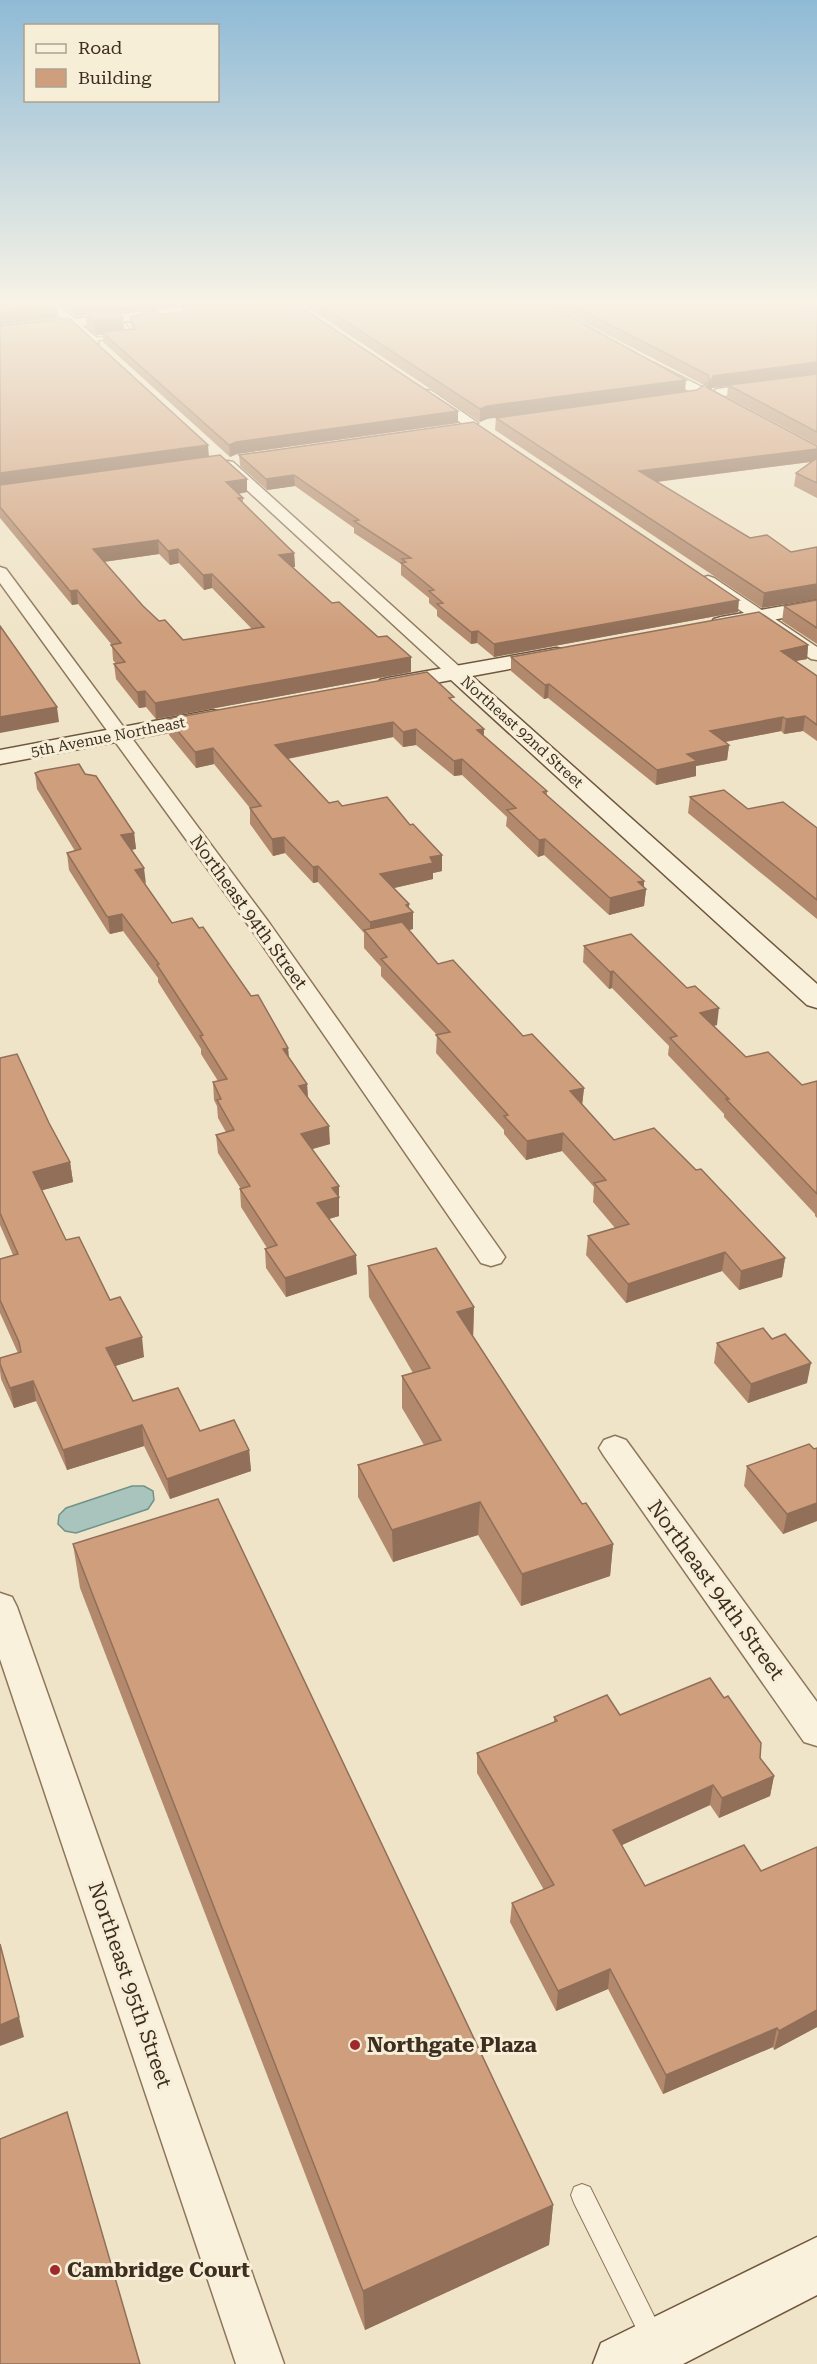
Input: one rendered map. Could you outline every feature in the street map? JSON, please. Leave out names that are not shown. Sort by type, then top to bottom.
[{"type":"main road","points":[[703,627],[817,606]]},
{"type":"main road","points":[[366,689],[578,650]]},
{"type":"main road","name":"Northeast 92nd Street","points":[[456,673],[817,999]]},
{"type":"main road","name":"5th Avenue Northeast","points":[[0,757],[237,713]]},
{"type":"main road","points":[[639,2355],[817,2265]]},
{"type":"street","points":[[450,410],[475,428]]},
{"type":"street","name":"Northeast 92nd Street","points":[[230,460],[456,673]]},
{"type":"street","name":"Northeast 94th Street","points":[[0,572],[262,929],[491,1257]]},
{"type":"street","points":[[698,575],[817,655]]},
{"type":"street","name":"Northeast 94th Street","points":[[615,1448],[817,1731]]},
{"type":"street","name":"Northeast 95th Street","points":[[0,1607],[260,2364]]},
{"type":"lane","points":[[582,2195],[639,2355]]},
{"type":"water","points":[[132,1486],[144,1486],[153,1491],[154,1500],[148,1509],[76,1533],[65,1531],[58,1524],[59,1515],[66,1508]]},
{"type":"building","points":[[0,410],[170,410],[208,445],[0,473]]},
{"type":"building","points":[[190,410],[458,411],[236,442],[229,445]]},
{"type":"building","points":[[551,410],[750,410],[817,446],[817,449],[639,471],[750,538],[767,535],[791,552],[817,547],[817,584],[764,593],[496,418]]},
{"type":"building","points":[[776,410],[817,410],[817,432]]},
{"type":"building","points":[[474,422],[739,600],[494,644],[478,631],[471,632],[437,604],[443,603],[429,591],[434,590],[401,563],[406,562],[402,559],[411,558],[354,521],[359,520],[294,475],[266,479],[239,455]]},
{"type":"building","points":[[220,455],[247,479],[226,482],[243,498],[238,498],[294,553],[279,555],[332,603],[339,602],[378,637],[387,636],[411,657],[155,703],[145,691],[137,692],[114,664],[125,662],[111,645],[121,643],[77,590],[70,591],[0,507],[0,485]],"holes":[[[158,540],[168,551],[178,549],[203,575],[212,574],[264,627],[183,640],[165,620],[159,621],[143,606],[93,549]]]},
{"type":"building","points":[[817,458],[817,483],[796,473]]},
{"type":"building","points":[[817,600],[817,628],[784,606]]},
{"type":"building","points":[[759,612],[808,645],[781,651],[817,676],[817,725],[805,716],[786,719],[783,717],[710,731],[729,745],[687,754],[697,761],[657,770],[549,684],[545,685],[511,657]]},
{"type":"building","points":[[0,626],[57,707],[0,717]]},
{"type":"building","points":[[427,672],[454,697],[449,698],[484,729],[477,730],[644,881],[638,882],[646,889],[610,898],[545,839],[539,840],[507,810],[516,808],[462,759],[454,761],[416,729],[403,732],[393,722],[275,745],[329,803],[338,801],[342,806],[387,797],[410,825],[413,824],[442,855],[430,857],[433,863],[380,874],[409,904],[406,905],[413,912],[370,922],[318,866],[313,867],[284,837],[272,839],[250,808],[261,806],[213,748],[195,752],[168,719]]},
{"type":"building","points":[[79,764],[85,774],[96,776],[134,833],[121,835],[144,868],[135,870],[172,923],[192,918],[199,928],[203,927],[251,996],[258,995],[288,1048],[283,1049],[307,1084],[299,1086],[329,1126],[301,1134],[339,1186],[332,1188],[339,1197],[317,1203],[356,1255],[285,1278],[265,1249],[277,1245],[240,1189],[250,1186],[216,1135],[234,1130],[217,1100],[221,1099],[213,1082],[227,1079],[200,1036],[203,1035],[157,965],[159,964],[122,914],[108,917],[106,915],[67,853],[81,849],[35,773]]},
{"type":"building","points":[[724,790],[748,809],[783,802],[817,828],[817,900],[690,797]]},
{"type":"building","points":[[402,922],[438,964],[453,960],[523,1036],[532,1034],[584,1088],[570,1091],[614,1140],[654,1128],[696,1170],[701,1169],[785,1258],[741,1271],[725,1252],[628,1284],[588,1236],[629,1224],[594,1183],[606,1180],[563,1133],[527,1141],[504,1116],[508,1115],[436,1035],[450,1032],[381,959],[387,957],[364,930]]},
{"type":"building","points":[[631,934],[687,988],[695,986],[719,1008],[700,1013],[746,1057],[768,1052],[802,1085],[817,1081],[817,1194],[670,1038],[677,1036],[613,971],[610,972],[584,946]]},
{"type":"building","points":[[17,1054],[70,1162],[33,1172],[66,1240],[79,1237],[110,1300],[120,1297],[142,1337],[106,1348],[133,1401],[178,1388],[200,1431],[234,1420],[249,1450],[167,1479],[142,1425],[63,1450],[33,1381],[10,1388],[0,1364],[0,1358],[21,1352],[19,1342],[0,1300],[0,1259],[18,1254],[0,1213],[0,1058]]},
{"type":"building","points":[[436,1248],[474,1307],[457,1312],[582,1504],[586,1503],[613,1544],[522,1574],[480,1502],[392,1530],[358,1465],[441,1440],[402,1376],[430,1368],[368,1266]]},
{"type":"building","points":[[763,1328],[772,1339],[785,1334],[811,1363],[751,1384],[717,1343]]},
{"type":"building","points":[[809,1444],[814,1449],[817,1448],[817,1503],[787,1514],[747,1466]]},
{"type":"building","name":"Northgate Plaza","points":[[218,1499],[553,2205],[363,2291],[73,1544]]},
{"type":"building","points":[[710,1678],[724,1698],[728,1696],[761,1743],[760,1758],[774,1776],[722,1798],[713,1785],[613,1830],[645,1886],[744,1845],[761,1871],[817,1847],[817,2010],[779,2031],[777,2028],[666,2075],[610,1969],[558,1991],[512,1903],[554,1885],[477,1753],[557,1721],[554,1717],[607,1695],[620,1715]]},
{"type":"building","points":[[0,1944],[19,2017],[0,2025]]},
{"type":"building","name":"Cambridge Court","points":[[67,2112],[140,2364],[0,2364],[0,2139]]},
{"type":"place","name":"Northgate Plaza","points":[[355,2045]]},
{"type":"place","name":"Cambridge Court","points":[[55,2270]]}]
